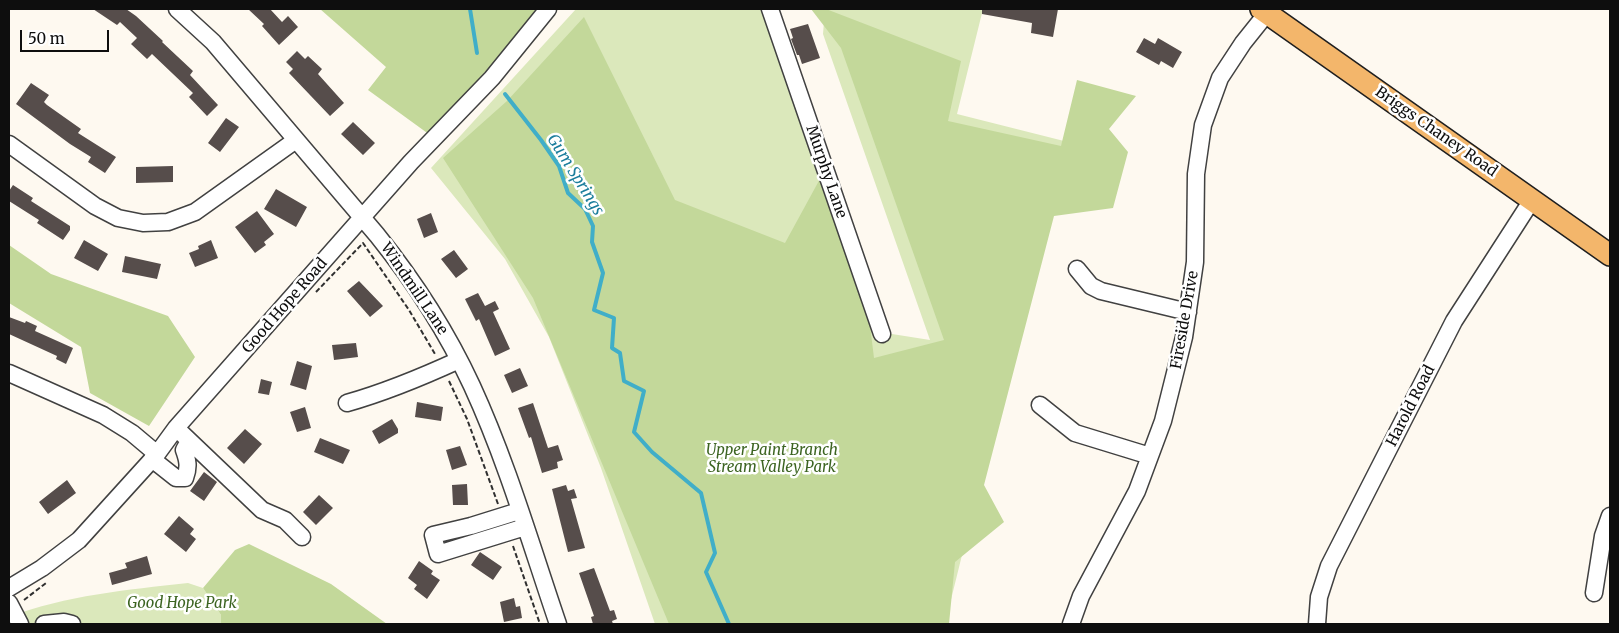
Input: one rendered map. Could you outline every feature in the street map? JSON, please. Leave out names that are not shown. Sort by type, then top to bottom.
[{"type":"main road","name":"Briggs Chaney Road","points":[[1264,11],[1610,255]]},
{"type":"street","name":"Windmill Lane","points":[[177,9],[213,42],[362,218],[400,264],[442,329],[459,360],[486,419],[558,624]]},
{"type":"street","name":"Good Hope Road","points":[[9,588],[42,568],[78,540],[154,456],[176,428],[411,162],[492,78],[548,9]]},
{"type":"street","name":"Murphy Lane","points":[[770,9],[882,334]]},
{"type":"street","name":"Fireside Drive","points":[[1071,624],[1081,596],[1137,491],[1164,421],[1184,336],[1195,262],[1196,174],[1202,125],[1220,78],[1264,11]]},
{"type":"street","points":[[9,144],[95,206],[118,218],[143,223],[168,222],[195,212],[296,140]]},
{"type":"street","name":"Harold Road","points":[[1317,624],[1319,597],[1334,556],[1454,321],[1532,200]]},
{"type":"street","points":[[1076,269],[1091,286],[1101,291],[1188,312]]},
{"type":"street","points":[[347,403],[385,392],[459,360]]},
{"type":"street","points":[[9,373],[103,415],[132,432],[176,478],[184,478],[188,470],[188,462],[184,450],[189,441]]},
{"type":"street","points":[[1040,405],[1075,432],[1150,456]]},
{"type":"street","points":[[176,428],[262,510],[285,520],[302,536]]},
{"type":"street","points":[[505,524],[519,511]]},
{"type":"street","points":[[1594,593],[1603,536],[1610,516]]},
{"type":"street","points":[[505,524],[525,527]]},
{"type":"street","points":[[9,603],[20,624]]},
{"type":"street","points":[[44,624],[64,622],[72,624]]},
{"type":"path","points":[[362,244],[409,310],[443,368],[467,419],[540,624]]},
{"type":"green space","points":[[320,9],[540,9],[430,135],[368,90],[386,67]]},
{"type":"green space","name":"Upper Paint Branch Stream Valley Park","points":[[576,9],[763,9],[873,331],[930,340],[823,34],[825,9],[983,9],[957,114],[1064,141],[945,624],[655,624],[601,468],[549,337],[505,259],[431,168]]},
{"type":"green space","name":"Upper Paint Branch Stream Valley Park","points":[[811,9],[826,9],[961,61],[948,121],[1061,146],[1077,80],[1136,96],[1109,129],[1128,152],[1113,208],[1054,216],[984,485],[1004,522],[955,562],[949,624],[669,624],[533,298],[443,158],[507,101],[584,17],[675,200],[785,243],[821,177],[869,317],[874,358],[944,340],[841,48]]},
{"type":"green space","points":[[9,245],[51,274],[168,316],[195,357],[149,426],[90,393],[81,347],[9,303]]},
{"type":"green space","points":[[249,544],[331,584],[387,624],[221,624],[221,615],[203,588],[235,550]]},
{"type":"green space","name":"Good Hope Park","points":[[188,583],[203,588],[221,615],[221,624],[9,624],[9,617],[53,603],[97,594]]},
{"type":"building","points":[[93,9],[126,9],[136,16],[193,71],[190,75],[218,105],[207,116],[189,97],[193,93],[152,54],[147,59],[131,44],[137,38],[120,22],[117,25]]},
{"type":"building","points":[[248,9],[270,9],[282,22],[288,16],[298,27],[279,45],[262,26],[264,24]]},
{"type":"building","points":[[982,9],[1058,9],[1053,37],[1031,33],[1032,23],[982,14]]},
{"type":"building","points":[[808,24],[820,58],[802,64],[791,39],[793,38],[790,29]]},
{"type":"building","points":[[1144,38],[1155,44],[1158,38],[1182,52],[1173,68],[1161,61],[1159,65],[1136,52]]},
{"type":"building","points":[[297,51],[305,59],[308,56],[322,69],[318,74],[344,103],[330,116],[289,73],[293,69],[286,62]]},
{"type":"building","points":[[31,83],[49,95],[44,102],[47,105],[81,129],[78,133],[116,157],[105,173],[88,162],[91,157],[70,144],[16,104]]},
{"type":"building","points":[[226,118],[239,127],[220,152],[208,143]]},
{"type":"building","points":[[353,122],[375,143],[363,155],[341,134]]},
{"type":"building","points":[[173,166],[173,182],[136,183],[136,167]]},
{"type":"building","points":[[13,185],[33,198],[31,201],[70,226],[70,230],[63,240],[37,223],[39,220],[9,201],[9,191]]},
{"type":"building","points":[[276,189],[307,207],[296,227],[264,209]]},
{"type":"building","points":[[257,211],[274,234],[264,242],[266,245],[255,253],[235,227]]},
{"type":"building","points":[[431,213],[438,232],[424,238],[417,219]]},
{"type":"building","points":[[84,240],[108,254],[98,271],[74,258]]},
{"type":"building","points":[[211,240],[218,258],[195,267],[189,253],[199,249],[198,246]]},
{"type":"building","points":[[454,250],[468,269],[456,278],[441,259]]},
{"type":"building","points":[[125,256],[161,264],[157,279],[122,272]]},
{"type":"building","points":[[359,281],[383,306],[370,317],[347,291]]},
{"type":"building","points":[[478,293],[485,306],[495,301],[499,309],[493,312],[510,349],[495,356],[479,319],[476,321],[465,299]]},
{"type":"building","points":[[9,317],[37,326],[35,331],[73,348],[66,364],[56,359],[57,356],[9,334]]},
{"type":"building","points":[[356,343],[358,357],[334,360],[332,345]]},
{"type":"building","points":[[297,361],[312,366],[306,390],[290,385]]},
{"type":"building","points":[[520,368],[528,386],[512,393],[504,375]]},
{"type":"building","points":[[261,379],[272,382],[269,395],[258,393]]},
{"type":"building","points":[[417,402],[443,407],[441,421],[415,417]]},
{"type":"building","points":[[533,403],[548,448],[558,445],[563,460],[557,462],[558,468],[542,473],[531,437],[529,438],[518,408]]},
{"type":"building","points":[[305,407],[311,428],[297,432],[290,412]]},
{"type":"building","points":[[392,419],[398,429],[398,433],[379,444],[372,431]]},
{"type":"building","points":[[245,429],[262,444],[244,464],[227,448]]},
{"type":"building","points":[[320,438],[350,450],[343,464],[314,452]]},
{"type":"building","points":[[460,446],[467,465],[452,470],[446,450]]},
{"type":"building","points":[[204,472],[217,482],[204,501],[190,491]]},
{"type":"building","points":[[67,480],[76,493],[48,514],[39,502]]},
{"type":"building","points":[[467,484],[468,505],[453,505],[452,485]]},
{"type":"building","points":[[566,485],[568,491],[574,489],[577,498],[571,499],[585,548],[568,552],[552,489]]},
{"type":"building","points":[[319,495],[333,508],[316,525],[303,512]]},
{"type":"building","points":[[179,516],[194,529],[190,534],[196,539],[186,552],[164,534]]},
{"type":"building","points":[[480,552],[502,567],[493,580],[471,565]]},
{"type":"building","points":[[147,556],[152,574],[112,585],[109,573],[127,568],[125,563]]},
{"type":"building","points":[[419,561],[433,571],[431,574],[440,580],[427,599],[414,589],[417,585],[408,578]]},
{"type":"building","points":[[594,568],[610,611],[614,610],[617,619],[612,621],[613,624],[593,624],[591,617],[594,616],[579,573]]},
{"type":"building","points":[[514,598],[516,607],[520,606],[522,618],[504,622],[500,602]]},
{"type":"waterway","name":"Gum Springs","points":[[470,9],[477,53]]},
{"type":"waterway","name":"Gum Springs","points":[[505,94],[559,166],[568,193],[585,209],[593,226],[592,242],[603,273],[594,310],[614,318],[612,348],[620,353],[624,381],[644,391],[634,432],[652,452],[701,493],[715,553],[706,572],[729,624]]}]
